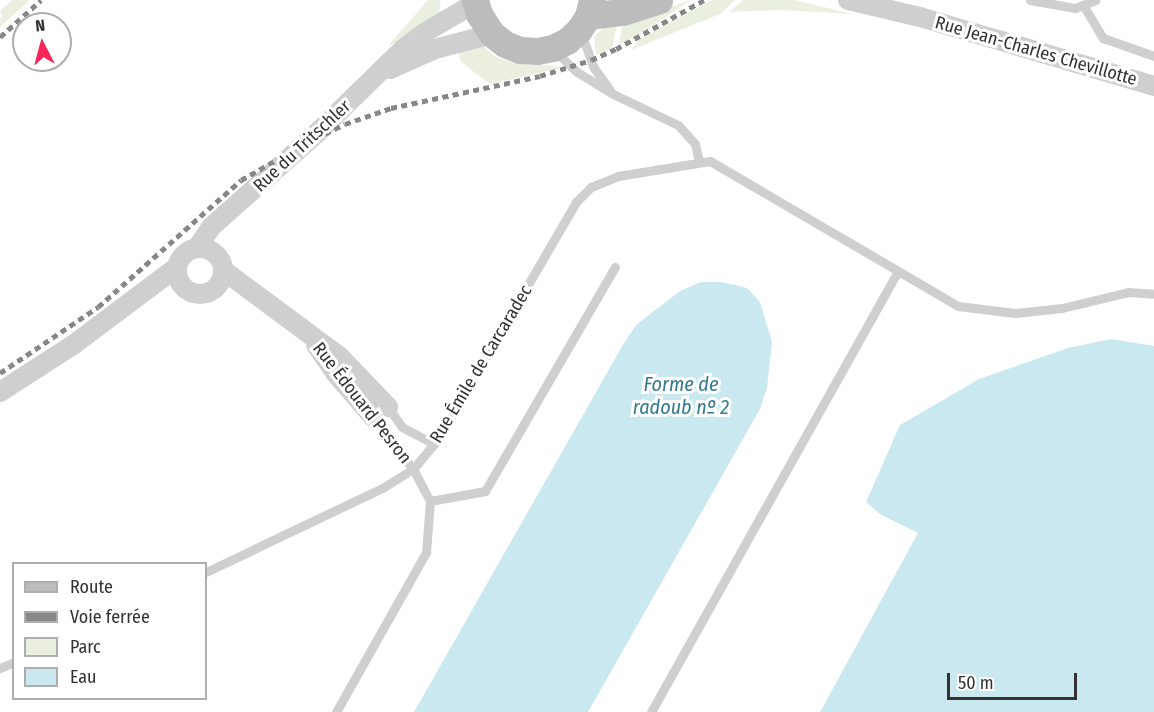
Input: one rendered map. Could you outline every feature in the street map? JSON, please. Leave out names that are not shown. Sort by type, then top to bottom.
[{"type":"street","points":[[475,1],[479,14],[492,34],[505,44],[520,50],[553,48],[567,41],[586,15],[623,12],[659,0]]},
{"type":"street","name":"Rue Jean-Charles Chevillotte","points":[[848,0],[920,17],[1154,86]]},
{"type":"street","name":"Rue du Tritschler","points":[[197,248],[211,227],[403,49],[475,1]]},
{"type":"street","name":"Rue du Tritschler","points":[[376,76],[435,49],[492,34]]},
{"type":"street","points":[[128,305],[165,293],[188,291],[201,294],[213,291],[219,286],[226,215]]},
{"type":"street","points":[[0,392],[128,305],[177,267],[182,257],[197,248],[208,250],[220,263]]},
{"type":"street","name":"Rue Édouard Pesron","points":[[220,263],[255,296],[312,338],[336,374],[381,413]]},
{"type":"street","points":[[177,267],[180,284],[188,291]]},
{"type":"street","name":"Rue Édouard Pesron","points":[[213,291],[255,296]]},
{"type":"lane","points":[[1030,0],[1075,8],[1096,0]]},
{"type":"lane","points":[[1083,5],[1103,38],[1154,56]]},
{"type":"lane","points":[[586,15],[594,68],[613,94]]},
{"type":"lane","points":[[553,48],[577,72],[613,94],[678,125],[695,144],[699,161],[710,161],[958,306],[1015,314],[1062,308],[1128,292],[1154,294]]},
{"type":"lane","name":"Rue Émile de Carcaradec","points":[[207,572],[384,487],[413,469],[434,444],[576,202],[591,187],[618,176],[699,161]]},
{"type":"lane","points":[[336,712],[426,552],[430,501],[485,491],[615,267]]},
{"type":"lane","points":[[651,712],[898,271]]},
{"type":"lane","name":"Rue Édouard Pesron","points":[[381,413],[434,444]]},
{"type":"lane","name":"Rue Édouard Pesron","points":[[381,413],[430,501]]},
{"type":"green space","points":[[12,0],[30,0],[17,12],[12,12],[12,16],[0,27],[0,18],[3,15],[0,11]]},
{"type":"green space","points":[[428,0],[440,0],[439,17],[387,47]]},
{"type":"green space","points":[[691,0],[646,30],[619,45],[623,22]]},
{"type":"green space","points":[[712,0],[735,0],[720,14],[631,50],[640,39]]},
{"type":"green space","points":[[743,0],[794,0],[853,14],[781,10],[729,12]]},
{"type":"green space","points":[[617,23],[612,49],[596,55],[594,37],[604,27]]},
{"type":"green space","points":[[481,44],[496,57],[515,63],[561,68],[490,84],[461,62],[459,56],[459,48]]},
{"type":"water","name":"Forme de radoub nº 2","points":[[701,282],[722,282],[747,288],[760,302],[772,342],[767,388],[760,409],[588,712],[414,712],[636,325],[680,291]]},
{"type":"water","points":[[1111,339],[1154,346],[1154,712],[820,712],[917,533],[881,515],[866,502],[900,425],[979,379],[1068,348]]},
{"type":"pier","points":[[871,510],[918,533],[820,712],[817,712],[914,535],[879,518]]},
{"type":"railway","points":[[0,37],[41,0]]},
{"type":"railway","points":[[0,373],[98,307],[241,180],[306,143],[345,124],[391,108],[540,76],[591,60],[616,49],[704,0]]}]
